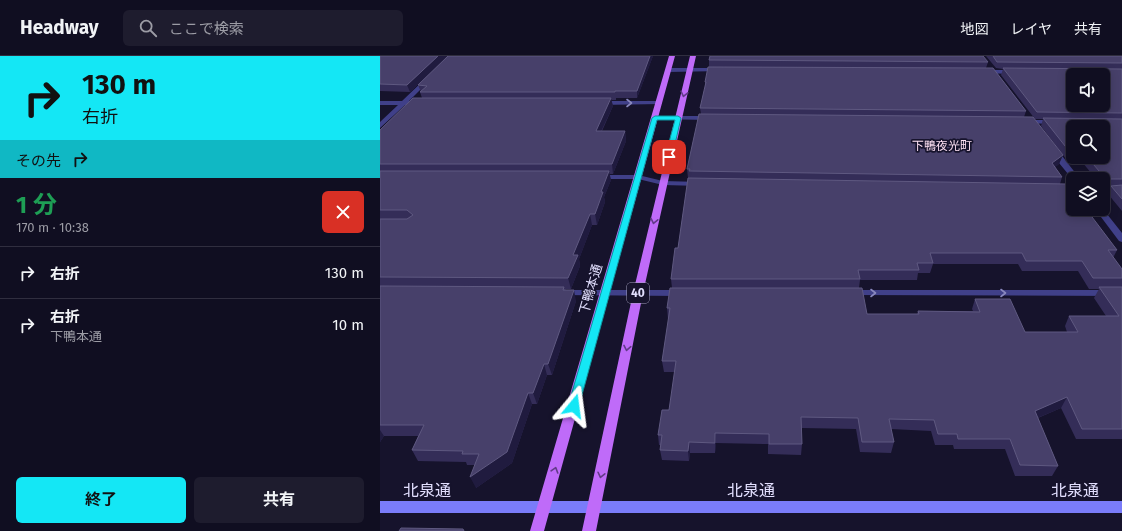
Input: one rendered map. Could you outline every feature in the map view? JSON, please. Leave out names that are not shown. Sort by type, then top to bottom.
[{"type":"main road","name":"下鴨本通","points":[[537,531],[606,294],[672,56]]},
{"type":"main road","name":"40","points":[[589,531],[662,183],[693,56]]},
{"type":"street","points":[[992,69],[998,78]]},
{"type":"street","points":[[978,72],[992,69],[1024,72]]},
{"type":"street","points":[[668,70],[728,70]]},
{"type":"street","points":[[380,126],[436,72]]},
{"type":"street","points":[[380,103],[428,103]]},
{"type":"street","points":[[587,103],[659,103]]},
{"type":"street","points":[[1027,116],[1034,125]]},
{"type":"street","points":[[655,118],[718,118]]},
{"type":"street","points":[[1016,122],[1034,125],[1062,122]]},
{"type":"street","points":[[1050,145],[1071,172]]},
{"type":"street","points":[[591,177],[638,177],[662,183],[710,184]]},
{"type":"street","points":[[1110,190],[1122,190]]},
{"type":"street","points":[[1104,216],[1122,239]]},
{"type":"street","points":[[551,293],[694,293]]},
{"type":"street","points":[[836,293],[1122,293]]},
{"type":"street","name":"北泉通","points":[[380,508],[1122,506]]},
{"type":"building","points":[[380,56],[438,56],[407,85],[380,84]]},
{"type":"building","points":[[448,56],[650,56],[637,91],[420,92],[427,86],[418,85]]},
{"type":"building","points":[[710,56],[983,56],[988,62],[709,60]]},
{"type":"building","points":[[993,56],[1122,56],[1122,63],[997,62]]},
{"type":"building","points":[[708,67],[993,68],[1026,111],[700,108]]},
{"type":"building","points":[[1003,68],[1066,69],[1066,112],[1110,112],[1110,69],[1122,69],[1122,113],[1037,112]]},
{"type":"building","points":[[413,98],[611,98],[596,131],[625,131],[612,164],[380,164],[380,130]]},
{"type":"building","points":[[699,114],[1033,117],[1063,155],[1052,163],[1062,177],[689,171],[690,169],[687,169]]},
{"type":"building","points":[[1043,118],[1122,119],[1122,179],[1110,179],[1110,172],[1100,172],[1093,164],[1110,164],[1110,120],[1066,120],[1066,147]]},
{"type":"building","points":[[380,171],[609,171],[595,214],[590,214],[573,255],[578,255],[568,278],[380,277],[380,219],[407,219],[413,215],[407,210],[380,210]]},
{"type":"building","points":[[688,178],[1066,184],[1066,216],[1091,216],[1117,250],[1108,250],[1122,269],[1122,278],[1093,278],[1082,261],[1026,261],[1022,253],[930,253],[933,263],[917,263],[919,270],[858,270],[860,279],[671,279],[675,248],[678,248]]},
{"type":"building","points":[[1122,185],[1122,199],[1111,186]]},
{"type":"building","points":[[380,286],[564,287],[563,290],[574,290],[548,364],[544,364],[533,393],[528,393],[507,452],[470,477],[479,454],[462,454],[463,451],[412,450],[424,425],[380,425]]},
{"type":"building","points":[[1099,287],[1122,287],[1122,429],[1082,429],[1067,397],[1035,411],[1058,466],[1020,465],[1010,439],[958,439],[957,434],[938,434],[934,420],[889,419],[894,442],[862,442],[858,418],[801,417],[802,444],[769,444],[769,434],[715,433],[715,443],[689,442],[688,451],[660,450],[662,435],[658,435],[662,410],[669,410],[676,361],[662,361],[670,308],[667,308],[670,288],[862,288],[867,314],[919,314],[918,311],[980,312],[975,299],[1010,299],[1025,332],[1078,332],[1069,316],[1119,316]]},
{"type":"building","points":[[401,528],[463,529],[464,531],[399,531]]},
{"type":"district","name":"下鴨夜光町","points":[[942,146]]},
{"type":"route","points":[[574,406],[655,118],[678,118],[669,157]]}]
